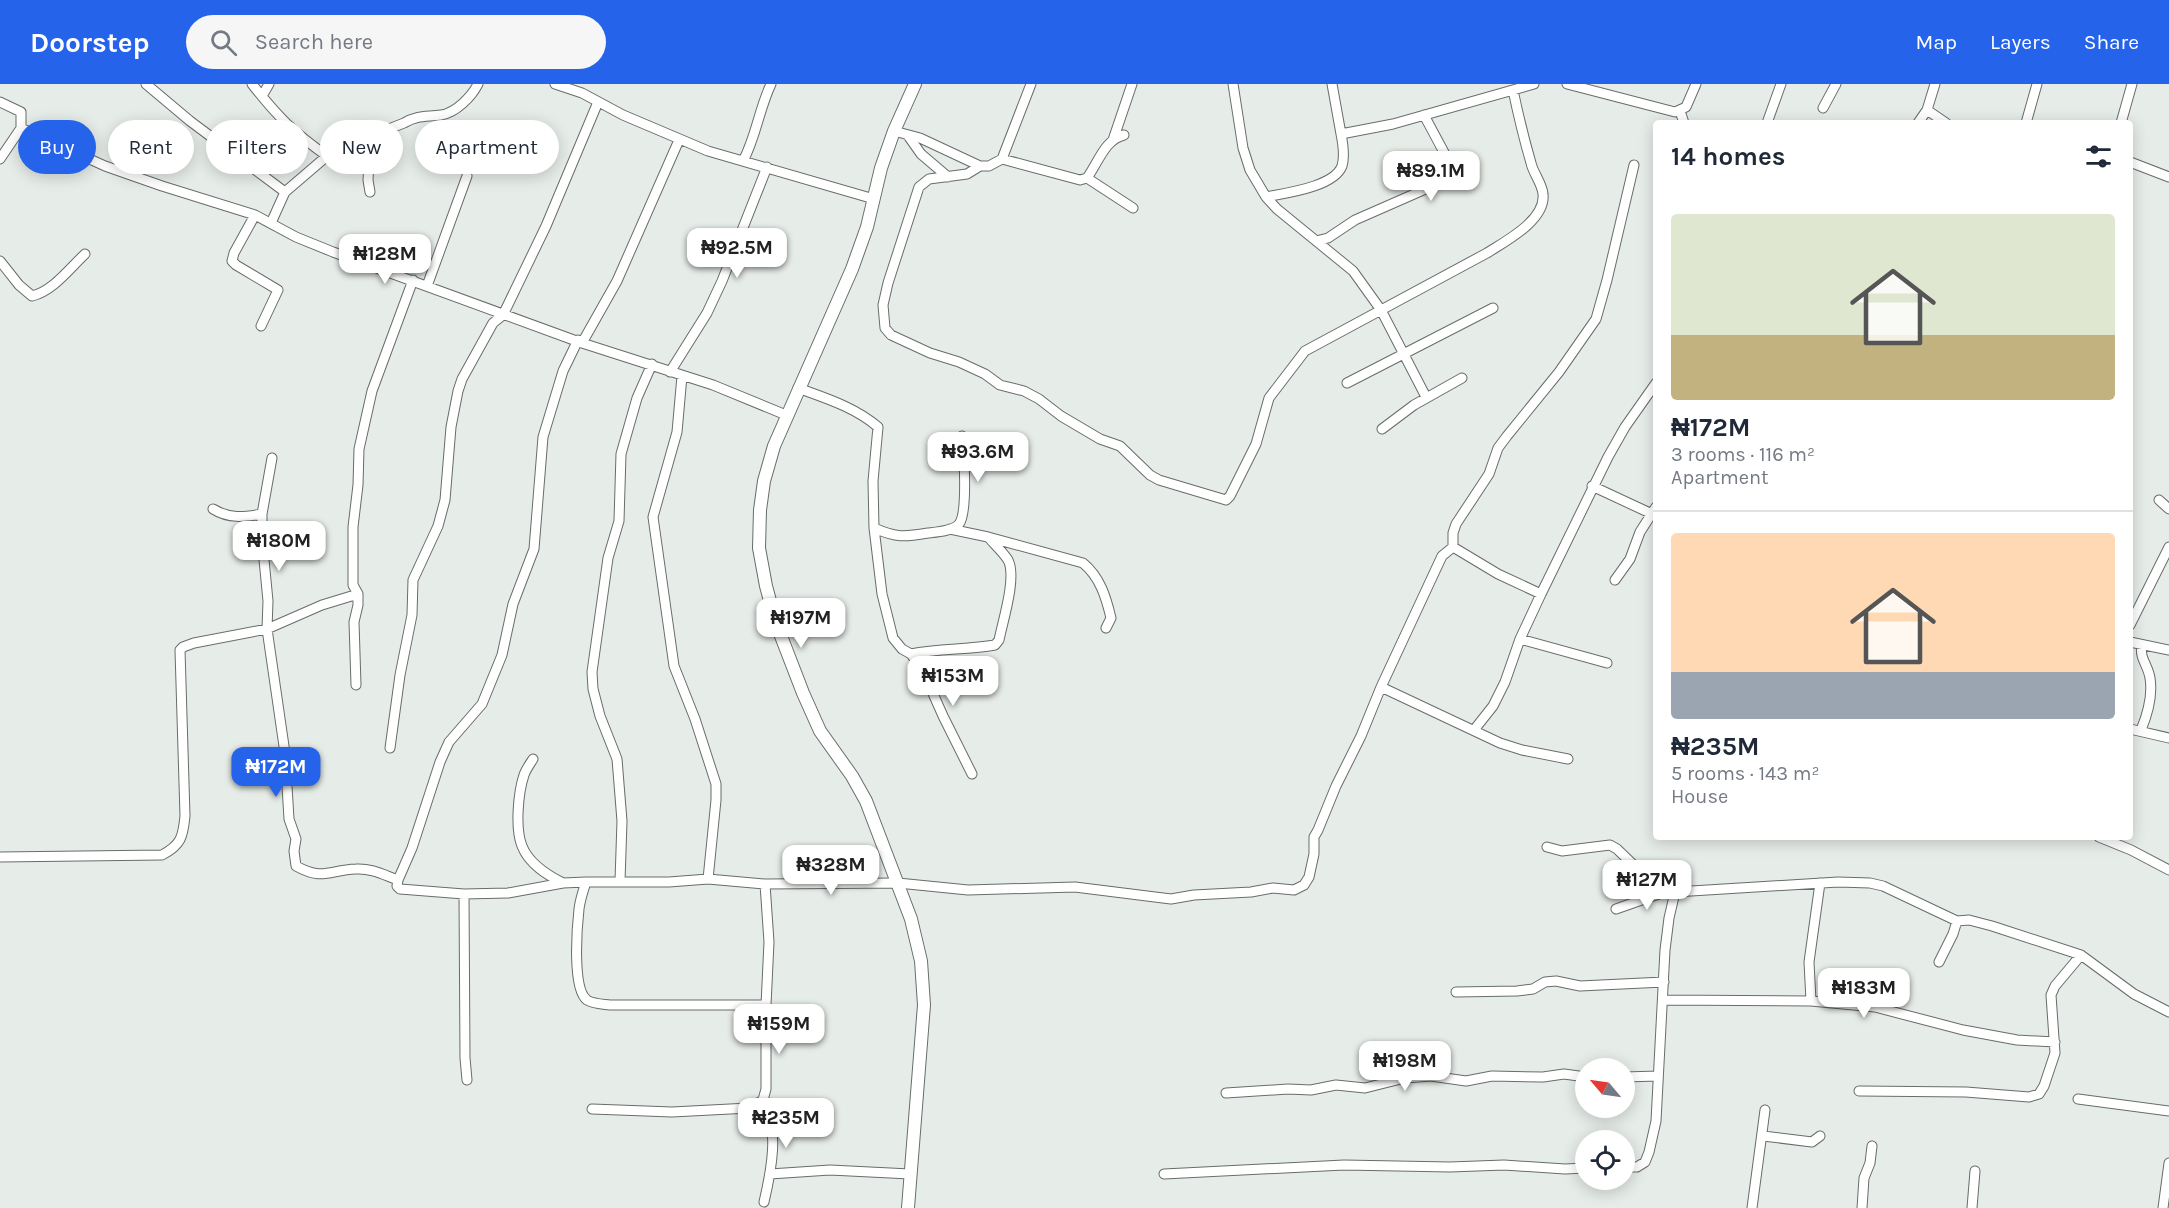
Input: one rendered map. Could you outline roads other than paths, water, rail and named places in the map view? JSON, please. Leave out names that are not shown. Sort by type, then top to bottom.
[{"type":"street","points":[[146,84],[190,121],[285,192]]},
{"type":"street","points":[[252,84],[284,123],[320,151]]},
{"type":"street","points":[[262,96],[269,84]]},
{"type":"street","points":[[555,84],[582,93],[679,140],[874,199]]},
{"type":"street","points":[[743,161],[751,147],[761,107],[771,84]]},
{"type":"street","points":[[908,1208],[924,1005],[924,981],[911,919],[866,801],[852,776],[820,730],[803,693],[776,623],[759,548],[760,510],[764,481],[774,446],[852,269],[874,199],[881,168],[894,131],[915,84]]},
{"type":"street","points":[[894,131],[909,137],[920,138],[980,166],[989,166],[1002,159],[1031,84]]},
{"type":"street","points":[[1112,142],[1132,84]]},
{"type":"street","points":[[1233,84],[1243,148],[1251,170],[1266,197],[1277,209],[1347,265],[1381,310],[1426,397]]},
{"type":"street","points":[[1266,197],[1301,190],[1332,179],[1342,165],[1344,148],[1332,84]]},
{"type":"street","points":[[1341,134],[1392,124],[1534,84]]},
{"type":"street","points":[[1567,84],[1675,112],[1686,107],[1696,84]]},
{"type":"street","points":[[1768,120],[1781,84]]},
{"type":"street","points":[[1823,108],[1836,84]]},
{"type":"street","points":[[1920,120],[1927,110],[1935,84]]},
{"type":"street","points":[[2027,120],[2037,84]]},
{"type":"street","points":[[2122,120],[2132,84]]},
{"type":"street","points":[[403,123],[421,115],[444,115],[453,111],[474,86]]},
{"type":"street","points":[[980,166],[967,174],[929,179],[919,187],[883,305],[885,328],[891,335],[930,353],[960,362],[1000,386],[1024,391],[1039,399],[1061,416],[1100,439],[1120,446],[1150,475],[1159,480],[1226,500],[1256,444],[1269,398],[1305,351],[1468,264],[1516,235],[1532,220],[1539,210],[1543,192],[1530,160],[1513,90]]},
{"type":"street","points":[[0,102],[21,112],[21,120]]},
{"type":"street","points":[[390,748],[400,675],[412,615],[413,580],[438,526],[444,500],[451,427],[458,391],[462,379],[493,323],[504,315],[546,226],[598,102]]},
{"type":"street","points":[[1927,110],[1942,120]]},
{"type":"street","points":[[1680,111],[1683,120]]},
{"type":"street","points":[[1316,241],[1328,238],[1355,220],[1453,177],[1454,171],[1424,115]]},
{"type":"street","points":[[0,159],[18,132]]},
{"type":"street","points":[[1002,159],[1080,180],[1087,178],[1104,149],[1115,137],[1124,135]]},
{"type":"street","points":[[909,137],[921,154],[948,177]]},
{"type":"street","points":[[679,140],[617,281],[563,371],[543,437],[534,549],[513,604],[502,655],[482,704],[449,742],[397,886],[405,890],[464,894],[525,892],[563,883],[669,882],[708,879],[765,884],[898,883],[968,890],[1075,887],[1171,899],[1273,888],[1294,890],[1304,885],[1309,877],[1314,854],[1314,837],[1336,786],[1361,736],[1437,564],[1445,552],[1453,547]]},
{"type":"street","points":[[96,162],[255,215],[296,237],[333,252],[504,315],[713,385],[786,415]]},
{"type":"street","points":[[271,223],[285,192],[320,162]]},
{"type":"street","points":[[2133,163],[2169,177]]},
{"type":"street","points":[[1453,547],[1453,533],[1456,524],[1489,474],[1498,448],[1559,372],[1596,319],[1634,165]]},
{"type":"street","points":[[670,372],[707,313],[768,167]]},
{"type":"street","points":[[368,174],[370,192]]},
{"type":"street","points":[[427,286],[466,176]]},
{"type":"street","points":[[1087,178],[1133,208]]},
{"type":"street","points":[[255,215],[232,261],[278,290],[261,326]]},
{"type":"street","points":[[0,261],[19,285],[32,296],[53,284],[85,254]]},
{"type":"street","points":[[356,685],[354,622],[358,594],[353,585],[352,527],[360,449],[366,414],[390,338],[413,280]]},
{"type":"street","points":[[1347,383],[1492,308]]},
{"type":"street","points":[[620,881],[622,821],[617,759],[600,716],[593,689],[592,672],[608,558],[619,521],[621,454],[637,398],[652,364]]},
{"type":"street","points":[[682,376],[677,432],[653,517],[674,666],[695,719],[716,784],[708,879]]},
{"type":"street","points":[[1382,429],[1426,397],[1462,378]]},
{"type":"street","points":[[1473,730],[1493,706],[1520,639],[1592,486],[1625,427],[1653,387]]},
{"type":"street","points":[[798,388],[837,403],[870,420],[878,427],[873,481],[874,528],[882,594],[893,638],[902,649],[911,654],[923,670],[972,774]]},
{"type":"street","points":[[950,529],[959,524],[962,516],[965,460],[962,436]]},
{"type":"street","points":[[272,458],[262,514],[268,601],[267,629],[285,753],[290,819],[296,839],[294,851],[296,866],[314,875],[357,869],[373,871],[398,880]]},
{"type":"street","points":[[1592,486],[1653,510],[1630,559],[1615,580]]},
{"type":"street","points":[[2159,500],[2169,509]]},
{"type":"street","points":[[213,509],[226,516],[241,517],[262,514]]},
{"type":"street","points":[[874,528],[895,537],[950,529],[1083,563],[1102,587],[1111,618],[1106,628]]},
{"type":"street","points":[[911,654],[995,645],[999,640],[1011,578],[1010,567],[1007,559],[988,537]]},
{"type":"street","points":[[1453,547],[1498,574],[1541,594]]},
{"type":"street","points":[[2133,619],[2169,547]]},
{"type":"street","points":[[0,857],[162,855],[176,848],[183,832],[185,816],[180,650],[194,643],[267,629],[322,605],[358,594]]},
{"type":"street","points":[[1520,639],[1607,663]]},
{"type":"street","points":[[2133,643],[2169,650]]},
{"type":"street","points":[[2141,730],[2150,703],[2151,690],[2147,667],[2141,656],[2142,645]]},
{"type":"street","points":[[1381,687],[1500,743],[1568,759]]},
{"type":"street","points":[[2133,729],[2169,738]]},
{"type":"street","points":[[533,759],[524,774],[519,809],[522,847],[545,874],[563,883]]},
{"type":"street","points":[[2107,840],[2132,850],[2169,870]]},
{"type":"street","points":[[1547,848],[1562,851],[1610,845],[1647,878],[1673,891]]},
{"type":"street","points":[[586,882],[579,907],[577,945],[578,981],[587,1000],[610,1005],[766,1005]]},
{"type":"street","points":[[1811,1001],[1809,962],[1820,883]]},
{"type":"street","points":[[1616,909],[1673,891],[1820,883],[1870,883],[1883,886],[1957,921],[1969,920],[1992,926],[2081,955],[2134,994],[2169,1012]]},
{"type":"street","points":[[764,1202],[772,1161],[768,1112],[763,1100],[766,1089],[768,942],[765,884]]},
{"type":"street","points":[[1635,1167],[1645,1162],[1656,1121],[1664,982],[1673,891]]},
{"type":"street","points":[[464,894],[467,1080]]},
{"type":"street","points":[[1939,962],[1957,921]]},
{"type":"street","points":[[1859,1091],[1966,1092],[2029,1098],[2039,1094],[2053,1059],[2055,1042],[2051,995],[2055,986],[2081,955]]},
{"type":"street","points":[[1456,992],[1517,991],[1533,989],[1545,982],[1556,981],[1580,986],[1664,982]]},
{"type":"street","points":[[1663,1000],[1811,1001],[1875,1007],[1987,1035],[2055,1042]]},
{"type":"street","points":[[1226,1093],[1288,1089],[1311,1090],[1336,1084],[1365,1088],[1405,1078],[1431,1076],[1466,1081],[1492,1077],[1575,1076]]},
{"type":"street","points":[[1635,1077],[1658,1076]]},
{"type":"street","points":[[2078,1099],[2169,1111]]},
{"type":"street","points":[[592,1109],[672,1112],[750,1108],[763,1100]]},
{"type":"street","points":[[1752,1208],[1765,1110]]},
{"type":"street","points":[[1762,1136],[1812,1142],[1821,1136]]},
{"type":"street","points":[[1862,1208],[1864,1178],[1870,1163],[1872,1146]]},
{"type":"street","points":[[2163,1208],[2169,1163]]},
{"type":"street","points":[[1164,1174],[1344,1165],[1450,1167],[1503,1165],[1575,1169]]},
{"type":"street","points":[[770,1174],[830,1170],[910,1174]]},
{"type":"street","points":[[1972,1208],[1975,1172]]}]
